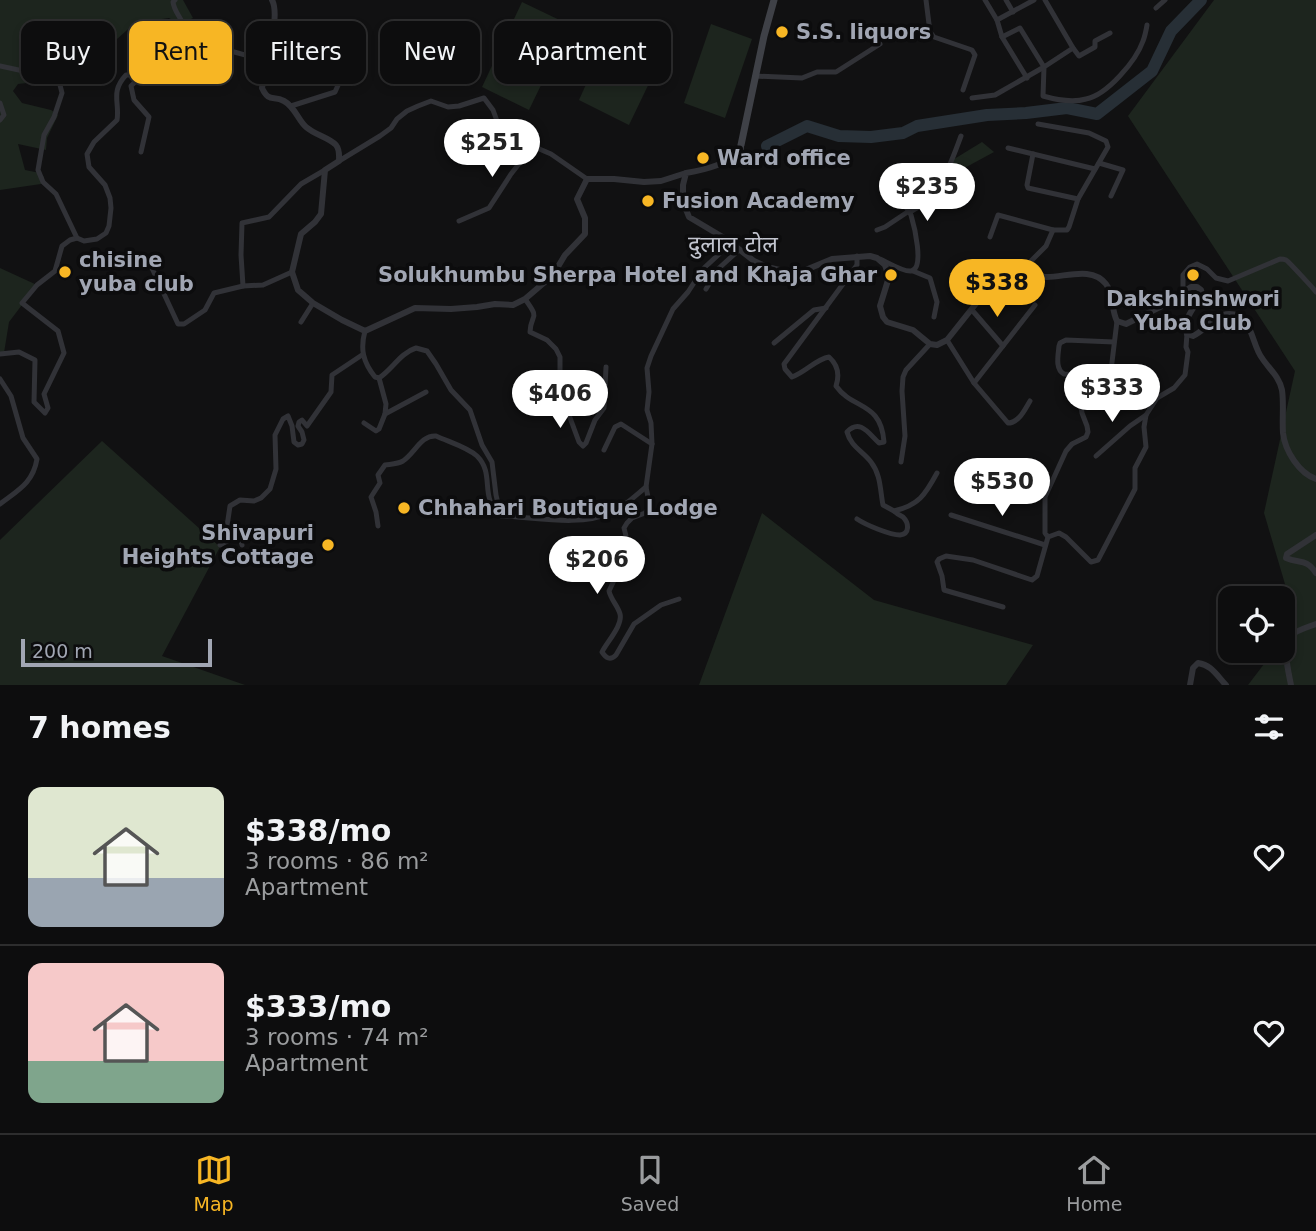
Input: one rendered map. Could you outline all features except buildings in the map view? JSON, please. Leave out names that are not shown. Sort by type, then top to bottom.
[{"type":"main road","points":[[741,145],[774,0]]},
{"type":"street","points":[[175,0],[173,7],[182,21]]},
{"type":"street","points":[[272,0],[275,4],[274,21]]},
{"type":"street","points":[[926,0],[929,28],[934,37],[974,52],[963,90]]},
{"type":"street","points":[[985,0],[997,20],[1002,37],[1027,78]]},
{"type":"street","points":[[1006,0],[1013,12]]},
{"type":"street","points":[[997,20],[1034,0]]},
{"type":"street","points":[[1045,0],[1079,56],[1095,47],[1095,41],[1110,33]]},
{"type":"street","points":[[1156,8],[1165,0]]},
{"type":"street","points":[[1002,37],[1020,28],[1044,67],[1043,96],[1073,101],[1090,99],[1125,70],[1142,44],[1147,25]]},
{"type":"street","points":[[755,76],[802,78],[817,72],[836,72],[880,44]]},
{"type":"street","points":[[972,98],[995,95],[1073,48]]},
{"type":"street","points":[[0,66],[51,77],[60,85],[62,93],[54,117],[44,135],[38,170],[43,182],[56,194],[77,238]]},
{"type":"street","points":[[0,354],[19,352],[35,360],[34,402],[45,413],[48,408],[44,394],[64,353],[58,331],[22,303],[37,285],[55,271],[62,246],[70,240],[97,239],[106,233],[109,226],[110,198],[105,185],[89,167],[87,154],[94,142],[117,120],[115,99],[121,80],[129,75]]},
{"type":"street","points":[[133,84],[131,86],[134,100],[149,117],[141,152]]},
{"type":"street","points":[[263,84],[265,95],[270,99],[283,100],[291,106],[307,128],[337,146],[340,152],[339,161]]},
{"type":"street","points":[[291,106],[335,92],[339,84]]},
{"type":"street","points":[[243,286],[242,223],[268,217],[301,184],[391,128],[407,111],[431,101],[448,107],[484,98],[493,110],[500,129],[509,136],[551,154],[587,179],[644,183],[661,181],[717,165],[741,152],[741,145]]},
{"type":"street","points":[[0,103],[4,115],[0,120]]},
{"type":"street","points":[[990,237],[998,215],[1053,230],[1067,230],[1078,200],[1108,147],[1106,141],[1089,133],[1038,124]]},
{"type":"street","points":[[877,230],[918,208],[927,200],[944,178],[961,136]]},
{"type":"street","points":[[459,221],[489,208],[533,146]]},
{"type":"street","points":[[1008,148],[1123,170],[1111,196]]},
{"type":"street","points":[[1033,153],[1028,188],[1078,200]]},
{"type":"street","points":[[326,170],[321,214],[301,234],[292,272],[298,289],[313,303],[365,331]]},
{"type":"street","points":[[686,173],[682,202],[689,218],[754,261],[796,274],[832,259],[870,256],[877,258],[930,278],[937,302],[934,317]]},
{"type":"street","points":[[363,423],[376,431],[379,429],[386,404],[379,378],[369,370],[362,355],[365,331],[415,308],[451,309],[495,304],[513,305],[525,299],[553,275],[565,255],[585,234],[585,218],[577,199],[587,179]]},
{"type":"street","points":[[901,202],[909,211],[915,229],[919,260],[913,271]]},
{"type":"street","points":[[1020,272],[1046,246],[1053,230]]},
{"type":"street","points":[[680,599],[661,605],[634,624],[613,658],[608,659],[602,652],[620,620],[620,613],[610,597],[610,592],[628,544],[624,528],[632,518],[649,509],[646,487],[652,444],[651,423],[647,411],[647,369],[651,356],[673,309],[703,269],[730,243]]},
{"type":"street","points":[[706,289],[718,269],[739,250]]},
{"type":"street","points":[[857,519],[891,533],[902,535],[908,529],[902,517],[883,505],[881,483],[873,464],[849,440],[847,432],[858,427],[864,428],[879,443],[884,442],[874,414],[838,389],[838,373],[829,357],[822,358],[792,377],[784,364],[856,265],[858,257]]},
{"type":"street","points":[[877,258],[885,265],[890,277],[880,306],[887,323],[913,330],[930,344],[937,345],[947,340],[998,276],[1007,273],[1020,272],[1047,277],[1082,273],[1098,277],[1109,288],[1113,314],[1117,321],[1109,387],[1103,393],[1084,395],[1080,400],[1088,432],[1086,437],[1072,444],[1066,451],[1045,497],[1045,533],[1048,537]]},
{"type":"street","points":[[1183,291],[1183,275],[1197,264],[1216,278],[1228,281],[1280,259],[1287,260],[1316,292]]},
{"type":"street","points":[[150,266],[178,324],[184,324],[205,310],[214,293],[243,286],[263,285],[292,272]]},
{"type":"street","points":[[1096,456],[1146,415],[1157,398],[1181,382],[1185,375],[1188,352],[1186,324],[1202,294],[1201,290],[1191,287],[1135,320],[1126,324],[1117,321]]},
{"type":"street","points":[[525,299],[535,313],[530,332],[547,340],[560,357],[559,374],[572,391],[569,415],[583,446],[595,419],[604,408],[606,367]]},
{"type":"street","points":[[301,322],[313,303]]},
{"type":"street","points":[[974,383],[1035,305]]},
{"type":"street","points":[[774,343],[814,310],[826,308]]},
{"type":"street","points":[[972,310],[1003,346]]},
{"type":"street","points":[[1187,334],[1192,336],[1200,333],[1222,315],[1231,314],[1244,320],[1258,352],[1273,371],[1282,389],[1284,441],[1296,464],[1303,472],[1316,479]]},
{"type":"street","points":[[947,340],[974,383],[1008,423],[1016,421],[1031,401]]},
{"type":"street","points":[[1110,376],[1064,374],[1058,366],[1059,346],[1066,340],[1114,342]]},
{"type":"street","points":[[901,462],[905,436],[902,377],[930,344]]},
{"type":"street","points":[[379,378],[411,349],[421,348],[427,351],[451,390],[470,410],[482,445],[492,462],[501,516]]},
{"type":"street","points":[[227,541],[230,506],[240,500],[254,501],[270,489],[276,469],[275,435],[283,419],[288,416],[294,442],[302,444],[304,440],[299,422],[302,420],[307,426],[331,391],[332,376],[362,355]]},
{"type":"street","points":[[0,379],[11,396],[23,438],[37,459],[35,471],[24,486],[0,503]]},
{"type":"street","points":[[385,414],[426,392]]},
{"type":"street","points":[[1003,607],[944,590],[937,562],[939,559],[946,556],[973,560],[1032,580],[1037,576],[1048,537],[1059,533],[1091,562],[1098,560],[1135,489],[1135,468],[1146,447],[1146,415]]},
{"type":"street","points":[[604,450],[615,427],[621,424],[652,444]]},
{"type":"street","points":[[378,526],[370,497],[380,482],[378,475],[385,465],[400,463],[430,436],[436,436],[475,454],[486,468],[490,502],[501,516],[561,521],[597,517],[616,510],[646,487]]},
{"type":"street","points":[[894,511],[918,502],[937,473]]},
{"type":"street","points":[[951,515],[1045,545]]},
{"type":"street","points":[[1316,535],[1287,554],[1286,558],[1311,565],[1316,573]]},
{"type":"street","points":[[220,545],[238,538],[242,545]]},
{"type":"street","points":[[1290,685],[1286,641],[1289,636],[1316,624]]},
{"type":"street","points":[[1190,685],[1193,668],[1198,663],[1215,671],[1226,685]]},
{"type":"shaded area","points":[[0,0],[183,0],[193,18],[186,21],[169,18],[129,21],[129,28],[115,40],[115,21],[21,21],[21,84],[13,91],[22,103],[51,110],[58,115],[47,138],[46,150],[18,144],[25,170],[40,173],[44,177],[41,184],[0,190]]},
{"type":"shaded area","points":[[1214,0],[1316,0],[1316,685],[1248,685],[1265,663],[1295,663],[1295,586],[1286,586],[1264,513],[1295,371],[1128,116]]},
{"type":"shaded area","points":[[522,2],[562,21],[513,21]]},
{"type":"shaded area","points":[[711,24],[752,39],[725,118],[684,103]]},
{"type":"shaded area","points":[[494,62],[494,84],[542,84],[529,110],[482,87]]},
{"type":"shaded area","points":[[586,84],[649,84],[629,125],[579,100]]},
{"type":"shaded area","points":[[982,142],[994,152],[959,171],[951,161]]},
{"type":"shaded area","points":[[0,268],[37,285],[9,322],[4,353],[0,354]]},
{"type":"shaded area","points":[[102,441],[220,547],[162,656],[245,685],[0,685],[0,540]]},
{"type":"shaded area","points":[[762,513],[874,600],[1033,645],[1006,685],[699,685]]},
{"type":"waterway","points":[[767,146],[807,126],[839,136],[871,137],[903,133],[917,126],[987,115],[1067,108],[1097,114],[1152,71],[1171,31],[1201,0]]},
{"type":"place","name":"S.S. liquors","points":[[782,32]]},
{"type":"place","name":"Ward office","points":[[703,158]]},
{"type":"place","name":"Fusion Academy","points":[[648,201]]},
{"type":"place","name":"chisine yuba club","points":[[65,272]]},
{"type":"place","name":"Solukhumbu Sherpa Hotel and Khaja Ghar","points":[[891,275]]},
{"type":"place","name":"Dakshinshwori Yuba Club","points":[[1193,275]]},
{"type":"place","name":"Chhahari Boutique Lodge","points":[[404,508]]},
{"type":"place","name":"Shivapuri Heights Cottage","points":[[328,545]]},
{"type":"district","name":"दुलाल टोल","points":[[733,244]]}]
